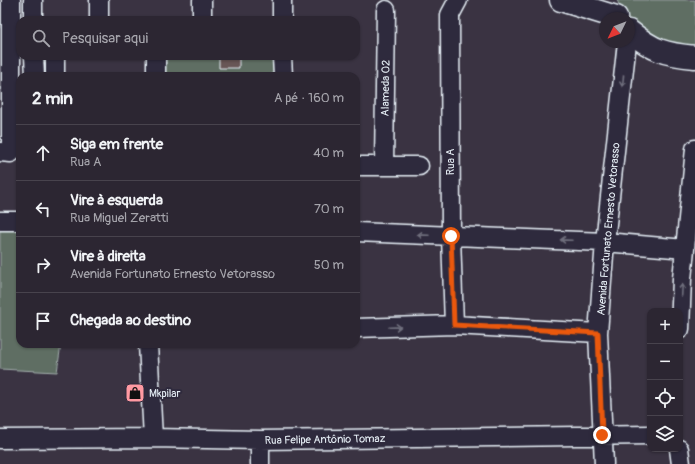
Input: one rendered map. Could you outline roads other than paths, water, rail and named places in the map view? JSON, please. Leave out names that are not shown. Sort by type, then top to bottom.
[{"type":"main road","points":[[561,0],[604,12]]},
{"type":"main road","points":[[635,34],[644,43],[659,51],[695,57]]},
{"type":"street","points":[[6,152],[5,26],[11,0]]},
{"type":"street","points":[[33,0],[34,16]]},
{"type":"street","points":[[99,0],[99,16]]},
{"type":"street","points":[[202,0],[202,16]]},
{"type":"street","points":[[282,0],[282,16]]},
{"type":"street","name":"Rua A","points":[[454,325],[451,236],[450,15],[458,0]]},
{"type":"street","name":"Alameda 02","points":[[384,166],[386,10]]},
{"type":"street","name":"Avenida Fortunato Ernesto Vetorasso","points":[[604,464],[598,333],[626,48]]},
{"type":"street","points":[[34,60],[35,72]]},
{"type":"street","points":[[55,60],[55,72]]},
{"type":"street","points":[[156,60],[156,72]]},
{"type":"street","points":[[282,60],[282,72]]},
{"type":"street","points":[[681,308],[685,248],[695,149]]},
{"type":"street","points":[[360,166],[419,166]]},
{"type":"street","points":[[0,221],[16,221]]},
{"type":"street","points":[[360,232],[606,242],[685,248]]},
{"type":"street","points":[[360,328],[454,325],[598,333]]},
{"type":"street","points":[[148,348],[153,438]]},
{"type":"street","name":"Rua Felipe Antônio Tomaz","points":[[0,439],[153,438],[260,440],[647,435]]},
{"type":"street","points":[[260,440],[260,464]]},
{"type":"street","points":[[679,452],[681,464]]},
{"type":"place","name":"Mkpilar","points":[[135,393]]}]
